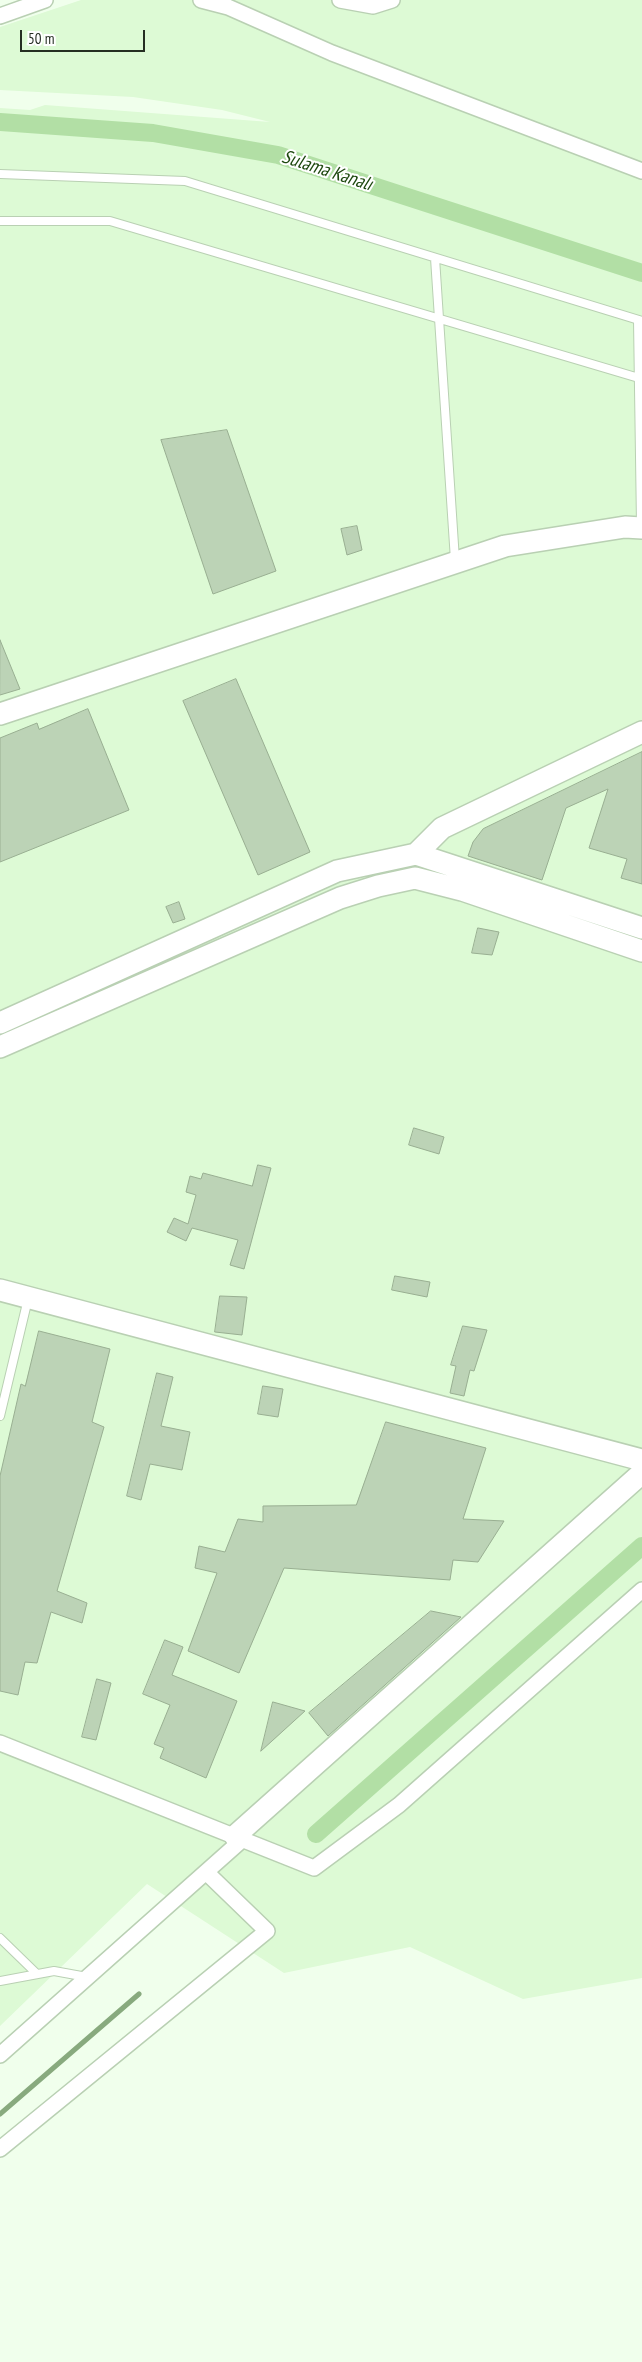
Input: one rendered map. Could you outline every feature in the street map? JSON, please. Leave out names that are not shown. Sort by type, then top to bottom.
[{"type":"street","points":[[0,16],[45,0]]},
{"type":"street","points":[[201,0],[228,7],[332,53],[642,171]]},
{"type":"street","points":[[340,0],[373,6],[392,0]]},
{"type":"street","points":[[0,714],[505,546],[625,527],[641,528]]},
{"type":"street","points":[[416,854],[442,828],[642,732]]},
{"type":"street","points":[[0,1023],[337,871],[416,854],[642,928]]},
{"type":"street","points":[[0,1047],[340,898],[378,886],[415,878],[462,890],[642,951]]},
{"type":"street","points":[[0,1290],[642,1460]]},
{"type":"street","points":[[0,2055],[206,1872],[239,1838],[642,1473]]},
{"type":"street","points":[[0,1743],[314,1868],[399,1805],[642,1590]]},
{"type":"street","points":[[0,2149],[267,1931],[206,1872]]},
{"type":"lane","points":[[0,174],[185,181],[640,320],[641,528]]},
{"type":"lane","points":[[0,221],[110,221],[640,379]]},
{"type":"lane","points":[[435,258],[455,562]]},
{"type":"lane","points":[[0,1416],[28,1297]]},
{"type":"lane","points":[[0,1938],[37,1974]]},
{"type":"lane","points":[[0,1981],[54,1971],[88,1977]]},
{"type":"shaded area","points":[[81,0],[642,0],[642,1978],[523,1999],[410,1947],[284,1973],[147,1884],[0,2026],[0,108],[30,110],[45,105],[270,122],[222,110],[133,97],[0,90],[0,27]]},
{"type":"building","points":[[227,430],[276,571],[213,594],[161,440]]},
{"type":"building","points":[[357,526],[362,550],[347,555],[341,529]]},
{"type":"building","points":[[0,640],[20,689],[0,695]]},
{"type":"building","points":[[236,679],[310,852],[258,875],[183,701]]},
{"type":"building","points":[[88,709],[129,810],[0,862],[0,738],[37,723],[39,729]]},
{"type":"building","points":[[642,752],[642,884],[621,878],[627,859],[589,848],[608,789],[566,808],[542,880],[468,856],[473,842],[483,829]]},
{"type":"building","points":[[179,902],[185,919],[173,923],[166,907]]},
{"type":"building","points":[[478,928],[499,932],[492,955],[472,953]]},
{"type":"building","points":[[414,1128],[444,1137],[439,1154],[409,1145]]},
{"type":"building","points":[[258,1165],[271,1168],[244,1269],[230,1265],[238,1240],[192,1228],[186,1241],[167,1232],[174,1218],[188,1224],[196,1195],[186,1192],[190,1176],[201,1179],[203,1173],[252,1186]]},
{"type":"building","points":[[395,1276],[430,1282],[427,1297],[392,1290]]},
{"type":"building","points":[[220,1296],[247,1297],[242,1335],[215,1332]]},
{"type":"building","points":[[463,1326],[487,1330],[474,1371],[470,1370],[464,1396],[450,1393],[456,1366],[451,1365]]},
{"type":"building","points":[[39,1331],[110,1349],[92,1422],[104,1427],[57,1591],[87,1603],[82,1623],[51,1612],[37,1663],[25,1662],[18,1695],[0,1691],[0,1476],[21,1384],[25,1386]]},
{"type":"building","points":[[157,1373],[173,1377],[161,1426],[190,1432],[182,1470],[150,1464],[141,1500],[127,1496]]},
{"type":"building","points":[[263,1386],[283,1389],[278,1417],[258,1414]]},
{"type":"building","points":[[386,1422],[486,1448],[463,1519],[504,1521],[478,1562],[453,1560],[450,1580],[284,1568],[239,1673],[188,1651],[217,1573],[195,1568],[199,1546],[225,1552],[238,1519],[263,1522],[263,1506],[356,1505]]},
{"type":"building","points":[[431,1611],[461,1617],[328,1736],[309,1713]]},
{"type":"building","points":[[165,1640],[183,1647],[172,1675],[237,1701],[206,1778],[160,1758],[164,1748],[154,1744],[170,1705],[143,1694]]},
{"type":"building","points":[[97,1679],[111,1683],[96,1740],[82,1737]]},
{"type":"building","points":[[273,1702],[305,1711],[261,1751]]},
{"type":"waterway","name":"Sulama Kanalı","points":[[0,122],[153,133],[278,155],[642,273]]},
{"type":"waterway","points":[[316,1834],[642,1546]]},
{"type":"waterway","points":[[0,2114],[139,1994]]}]
